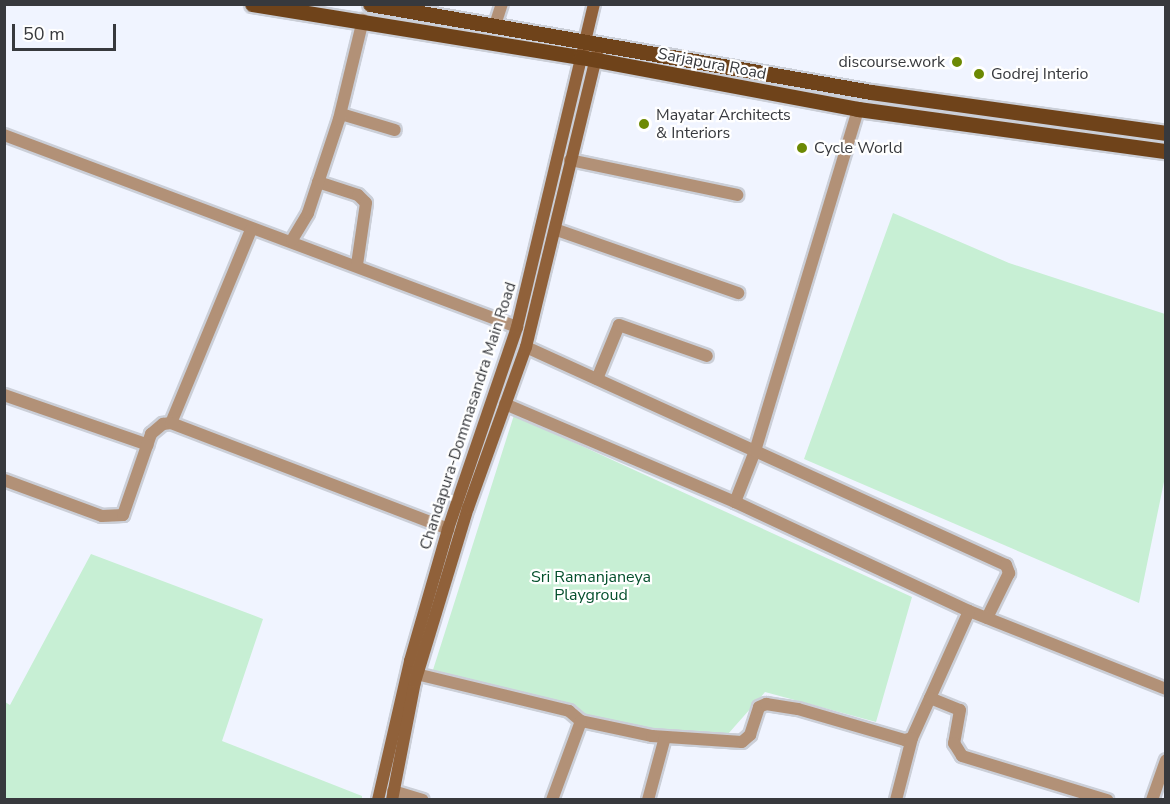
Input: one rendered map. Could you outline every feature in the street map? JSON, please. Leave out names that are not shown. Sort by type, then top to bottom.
[{"type":"main road","name":"Sarjapura Road","points":[[252,4],[363,20],[589,59],[858,109],[1166,151]]},
{"type":"main road","name":"Sarjapura Road","points":[[370,4],[414,8],[495,25],[871,92],[1166,133]]},
{"type":"main road","name":"Chandapura-Dommasandra Main Road","points":[[392,795],[412,673],[526,347],[557,231],[592,42],[594,4]]},
{"type":"main road","name":"Chandapura-Dommasandra Main Road","points":[[378,800],[448,529],[517,327],[589,59]]},
{"type":"street","points":[[495,25],[502,4]]},
{"type":"street","points":[[292,240],[308,213],[340,114],[363,20]]},
{"type":"street","points":[[735,502],[755,452],[858,109]]},
{"type":"street","points":[[340,114],[395,130]]},
{"type":"street","points":[[4,135],[251,230],[292,240],[517,327]]},
{"type":"street","points":[[570,160],[736,195]]},
{"type":"street","points":[[318,182],[358,195],[366,203],[357,265]]},
{"type":"street","points":[[171,423],[251,230]]},
{"type":"street","points":[[557,231],[738,293]]},
{"type":"street","points":[[597,379],[619,325],[707,356]]},
{"type":"street","points":[[526,347],[1006,565],[1009,573],[987,618]]},
{"type":"street","points":[[4,395],[148,445]]},
{"type":"street","points":[[505,404],[735,502],[969,611],[1166,689]]},
{"type":"street","points":[[4,480],[102,516],[123,515],[156,428],[171,423],[448,529]]},
{"type":"street","points":[[896,800],[912,738],[969,611]]},
{"type":"street","points":[[412,673],[569,711],[581,721],[665,737],[742,742],[750,735],[759,707],[766,704],[798,709],[899,739],[912,738]]},
{"type":"street","points":[[930,698],[960,710],[954,743],[962,756],[1107,800]]},
{"type":"street","points":[[552,800],[581,721]]},
{"type":"street","points":[[648,800],[665,737]]},
{"type":"street","points":[[1152,800],[1161,788],[1166,760]]},
{"type":"street","points":[[392,795],[423,800]]},
{"type":"green space","points":[[893,213],[1009,263],[1165,314],[1165,477],[1139,603],[804,459]]},
{"type":"green space","name":"Sri Ramanjaneya Playgroud","points":[[514,415],[912,597],[876,722],[765,692],[728,734],[641,729],[432,673]]},
{"type":"green space","points":[[91,554],[263,619],[222,741],[362,796],[362,799],[5,799],[5,702],[10,705]]},
{"type":"place","name":"discourse.work","points":[[957,62]]},
{"type":"place","name":"Godrej Interio","points":[[979,74]]},
{"type":"place","name":"Mayatar Architects & Interiors","points":[[644,124]]},
{"type":"place","name":"Cycle World","points":[[802,148]]}]
